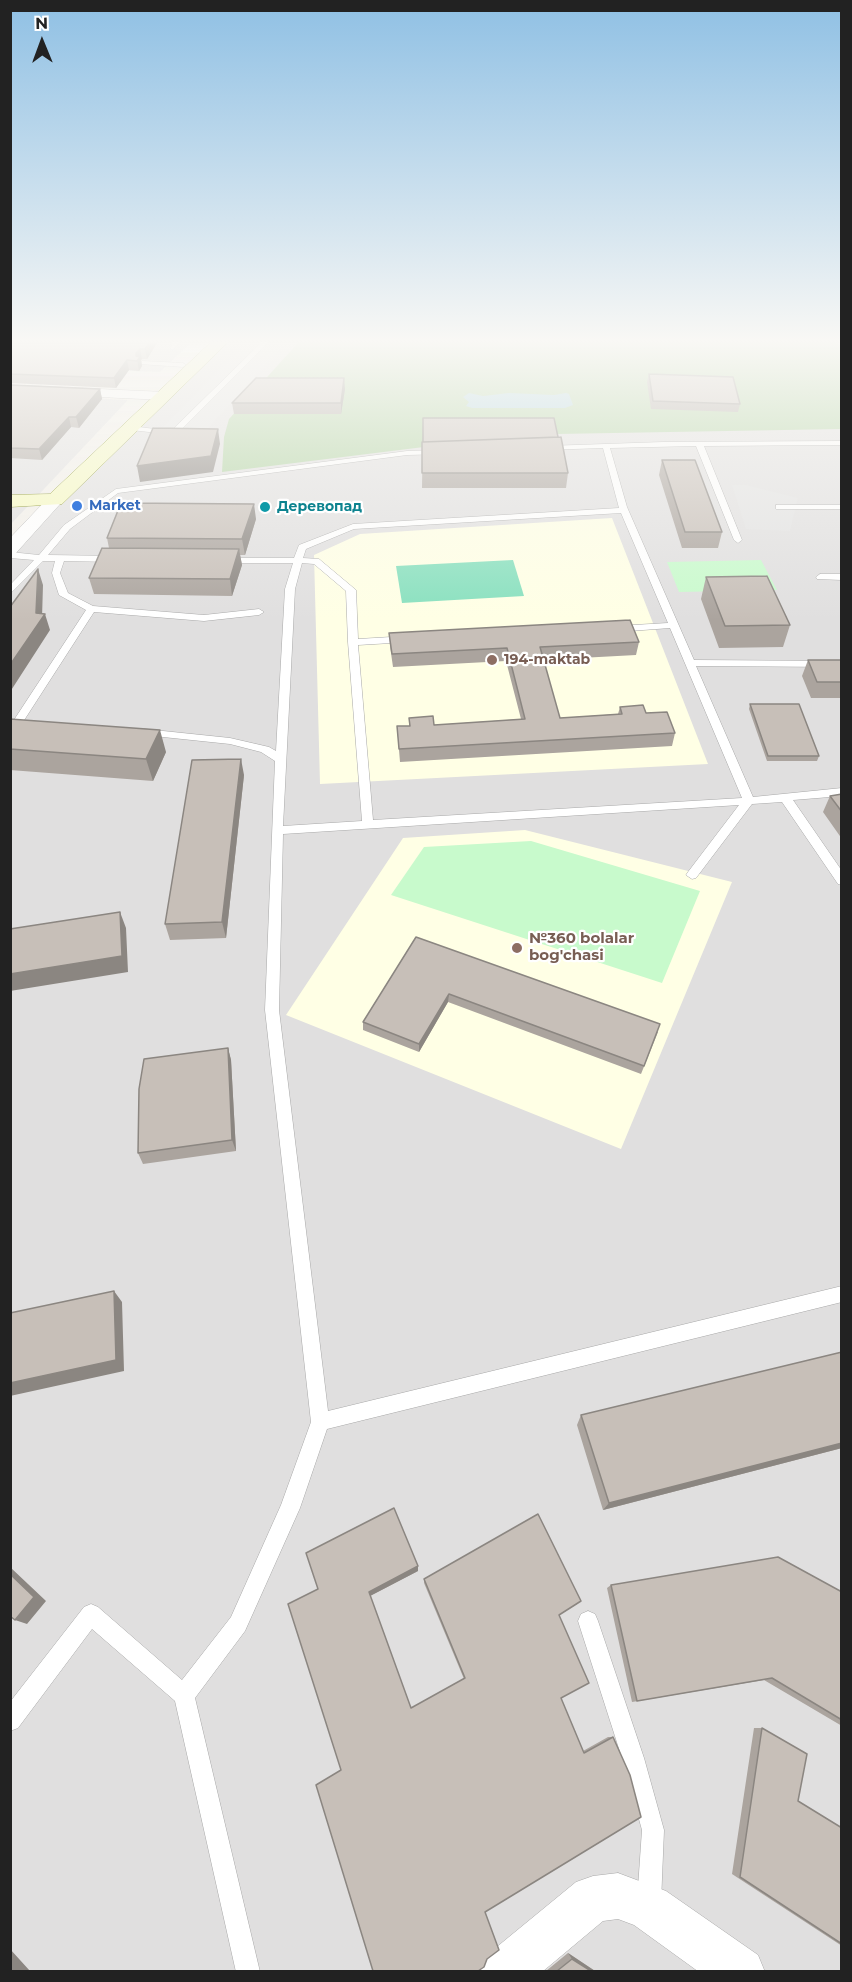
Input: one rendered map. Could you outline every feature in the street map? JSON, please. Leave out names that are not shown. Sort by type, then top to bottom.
[{"type":"main road","points":[[48,499],[116,435]]},
{"type":"main road","points":[[10,501],[48,499],[122,435]]},
{"type":"street","points":[[10,531],[48,499]]},
{"type":"street","points":[[10,549],[48,499]]},
{"type":"street","points":[[504,1971],[592,1899],[618,1896],[649,1908],[741,1971]]},
{"type":"lane","points":[[536,449],[842,442]]},
{"type":"lane","points":[[699,444],[738,540]]},
{"type":"lane","points":[[606,446],[624,510],[749,801]]},
{"type":"lane","points":[[10,591],[67,527],[116,491],[407,453],[454,452]]},
{"type":"lane","points":[[778,507],[842,507]]},
{"type":"lane","points":[[184,1695],[238,1624],[290,1508],[321,1422],[272,1010],[277,830],[290,589],[302,547],[352,527],[624,510]]},
{"type":"lane","points":[[10,555],[41,558],[131,559]]},
{"type":"lane","points":[[60,558],[56,573],[64,595],[91,609],[204,618],[259,612]]},
{"type":"lane","points":[[214,560],[316,561],[351,590],[368,825]]},
{"type":"lane","points":[[820,577],[842,577]]},
{"type":"lane","points":[[18,724],[91,609]]},
{"type":"lane","points":[[603,629],[675,626]]},
{"type":"lane","points":[[353,642],[424,639]]},
{"type":"lane","points":[[691,663],[842,664]]},
{"type":"lane","points":[[136,731],[230,741],[265,749],[281,760]]},
{"type":"lane","points":[[277,830],[749,801],[842,792]]},
{"type":"lane","points":[[786,797],[842,881]]},
{"type":"lane","points":[[692,875],[749,801]]},
{"type":"lane","points":[[321,1422],[842,1294]]},
{"type":"lane","points":[[10,1719],[91,1614],[184,1695],[248,1971]]},
{"type":"lane","points":[[588,1621],[633,1758],[653,1830],[649,1908]]},
{"type":"shaded area","points":[[11,435],[95,435],[11,524]]},
{"type":"shaded area","points":[[125,435],[841,435],[841,1971],[11,1971],[10,549]]},
{"type":"shaded area","points":[[732,485],[746,485],[798,498],[790,531],[746,529]]},
{"type":"shaded area","name":"194-maktab","points":[[612,518],[708,764],[320,784],[314,555],[360,534]]},
{"type":"shaded area","name":"№360 bolalar bog'chasi","points":[[525,830],[732,882],[621,1149],[286,1015],[403,838]]},
{"type":"green space","points":[[471,435],[442,436],[440,445],[222,472],[224,437]]},
{"type":"green space","points":[[513,560],[524,596],[402,603],[396,566]]},
{"type":"green space","points":[[761,560],[777,590],[679,592],[667,562]]},
{"type":"green space","points":[[531,841],[700,891],[662,983],[391,895],[424,847]]},
{"type":"building","points":[[10,435],[52,435],[39,449],[10,448]]},
{"type":"building","points":[[150,435],[216,435],[211,456],[137,466]]},
{"type":"building","points":[[423,435],[558,437],[423,442]]},
{"type":"building","points":[[561,437],[568,473],[422,473],[422,442]]},
{"type":"building","points":[[662,460],[695,460],[722,532],[685,532]]},
{"type":"building","points":[[121,503],[254,504],[242,539],[107,538]]},
{"type":"building","points":[[102,548],[239,549],[230,579],[89,578]]},
{"type":"building","points":[[38,569],[36,613],[45,614],[10,665],[10,607]]},
{"type":"building","points":[[767,576],[790,625],[725,626],[706,577]]},
{"type":"building","points":[[630,620],[639,642],[540,647],[560,718],[622,714],[620,707],[643,705],[646,713],[667,712],[675,733],[399,749],[397,726],[410,726],[409,718],[433,716],[434,725],[525,719],[507,648],[392,654],[389,633]]},
{"type":"building","points":[[808,660],[842,660],[842,682],[817,682]]},
{"type":"building","points":[[750,704],[799,704],[819,756],[768,756]]},
{"type":"building","points":[[10,719],[160,730],[146,759],[10,749]]},
{"type":"building","points":[[241,759],[222,922],[165,924],[192,760]]},
{"type":"building","points":[[842,794],[842,812],[830,796]]},
{"type":"building","points":[[120,912],[122,956],[10,974],[10,929]]},
{"type":"building","points":[[416,937],[660,1024],[644,1066],[449,994],[419,1044],[363,1022]]},
{"type":"building","points":[[228,1048],[232,1140],[138,1153],[139,1089],[144,1059]]},
{"type":"building","points":[[114,1291],[116,1360],[10,1383],[10,1313]]},
{"type":"building","points":[[842,1352],[842,1443],[609,1503],[581,1415]]},
{"type":"building","points":[[394,1508],[418,1566],[369,1592],[411,1708],[465,1678],[424,1579],[538,1514],[581,1601],[559,1615],[589,1683],[561,1698],[584,1753],[613,1737],[630,1775],[641,1817],[485,1912],[499,1950],[487,1959],[484,1967],[478,1971],[373,1971],[316,1785],[341,1770],[288,1604],[318,1589],[306,1553]]},
{"type":"building","points":[[778,1557],[842,1592],[842,1720],[772,1678],[637,1701],[611,1585]]},
{"type":"building","points":[[10,1574],[34,1597],[15,1620],[10,1616]]},
{"type":"building","points":[[762,1728],[807,1754],[798,1801],[842,1828],[842,1944],[740,1877]]},
{"type":"building","points":[[572,1959],[591,1971],[557,1971]]},
{"type":"place","name":"Market","points":[[77,506]]},
{"type":"place","name":"Деревопад","points":[[265,507]]},
{"type":"place","name":"194-maktab","points":[[492,660]]},
{"type":"place","name":"№360 bolalar bog'chasi","points":[[517,948]]}]
